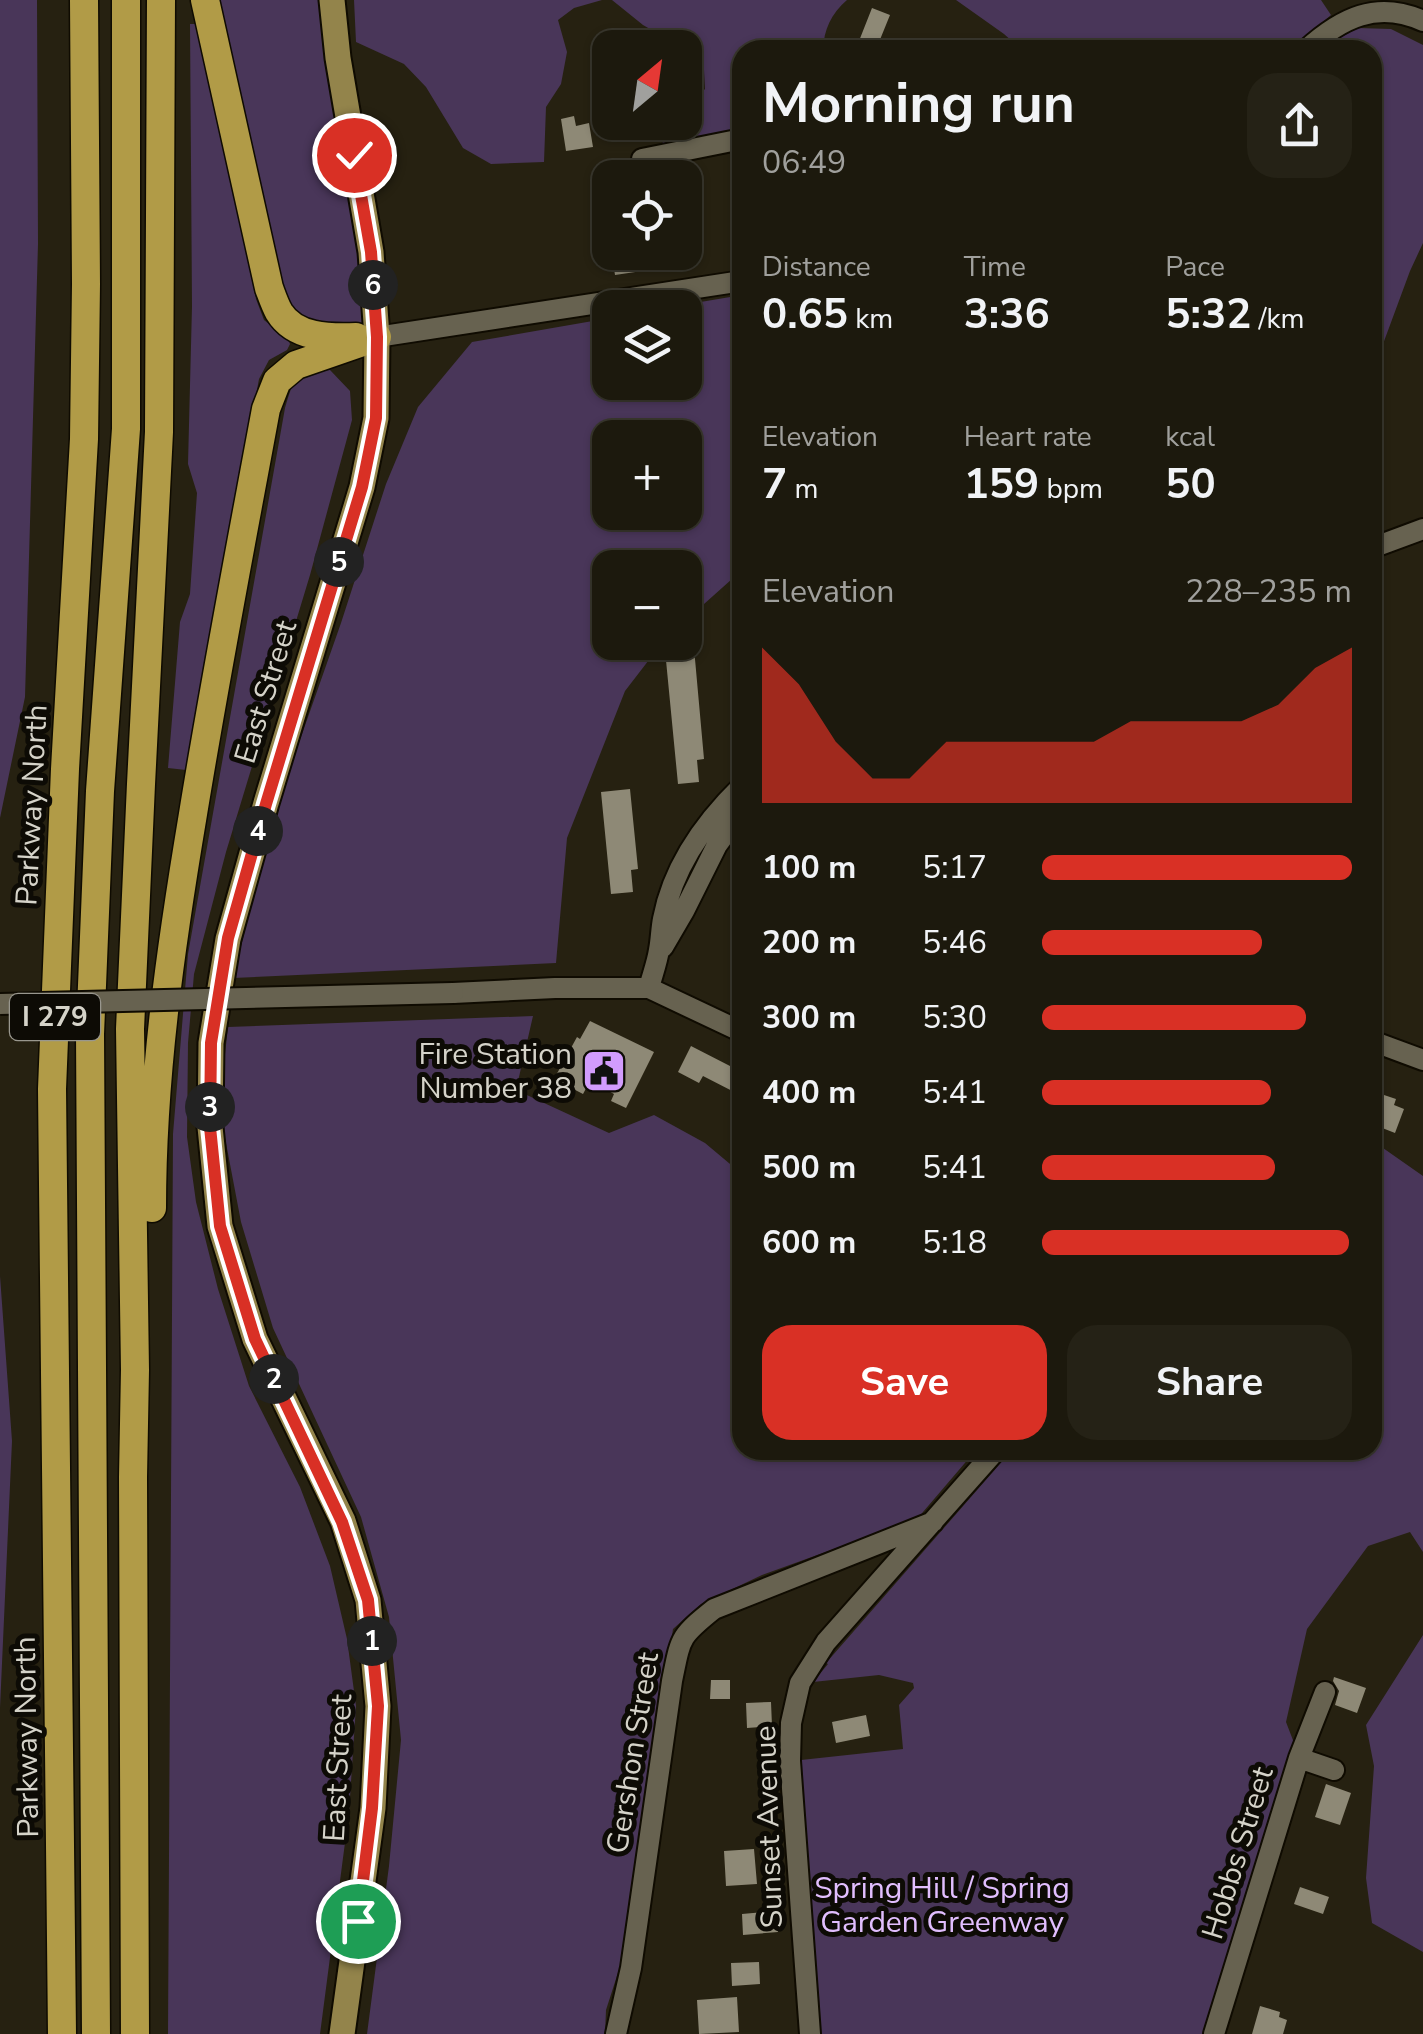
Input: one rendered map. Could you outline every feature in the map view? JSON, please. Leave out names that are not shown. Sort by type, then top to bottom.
[{"type":"highway","name":"Parkway North","points":[[62,2034],[52,1089],[84,438],[84,0]]},
{"type":"highway","points":[[96,2034],[90,1034],[100,792],[126,430],[126,0]]},
{"type":"highway","name":"I 279","points":[[135,2034],[135,1370],[130,1029],[160,432],[161,0]]},
{"type":"highway","points":[[205,0],[268,288],[280,313],[292,326],[324,338],[377,337]]},
{"type":"highway","points":[[135,1370],[152,1333],[152,1155],[170,946],[266,410],[277,381],[296,365],[377,337]]},
{"type":"main road","name":"East Street","points":[[332,0],[371,252],[377,337],[376,418],[362,487],[228,938],[211,1043],[210,1127],[220,1226],[255,1339],[342,1522],[368,1600],[378,1706],[374,1791],[342,2034]]},
{"type":"street","points":[[1318,40],[1362,12],[1385,10],[1423,21]]},
{"type":"street","points":[[642,159],[732,141]]},
{"type":"street","points":[[377,337],[732,284]]},
{"type":"street","points":[[1382,544],[1423,529]]},
{"type":"street","points":[[648,988],[659,953],[663,918],[686,857],[732,796]]},
{"type":"street","points":[[659,953],[716,845],[732,824]]},
{"type":"street","points":[[0,1004],[648,988],[732,1027]]},
{"type":"street","points":[[1382,1046],[1423,1060]]},
{"type":"street","name":"Sunset Avenue","points":[[810,2034],[790,1761],[791,1724],[800,1683],[826,1642],[987,1460]]},
{"type":"street","name":"Gershon Street","points":[[616,2034],[631,1968],[680,1641],[714,1609],[933,1522]]},
{"type":"street","name":"Hobbs Street","points":[[1214,2034],[1299,1758],[1325,1692]]},
{"type":"street","points":[[1299,1758],[1334,1770]]},
{"type":"green space","points":[[0,0],[37,0],[38,244],[25,697],[0,818]]},
{"type":"green space","points":[[205,0],[332,0],[377,337],[292,326]]},
{"type":"green space","points":[[354,0],[602,0],[574,8],[558,20],[567,52],[561,84],[546,107],[544,162],[491,164],[463,148],[426,87],[404,64],[356,42]]},
{"type":"green space","points":[[612,0],[847,0],[829,22],[824,40],[732,40],[732,131],[702,138],[702,30],[652,30]]},
{"type":"green space","points":[[956,0],[1321,0],[1331,15],[1302,40],[1011,40]]},
{"type":"green space","points":[[190,24],[198,24],[256,299],[264,320],[290,344],[269,360],[259,379],[186,770],[168,768],[180,622],[190,594],[197,493],[188,464],[192,306]]},
{"type":"green space","points":[[1358,28],[1391,29],[1423,45],[1423,243],[1382,347],[1382,40],[1336,40]]},
{"type":"green space","points":[[663,140],[694,140],[663,147]]},
{"type":"green space","points":[[732,297],[732,579],[702,606],[702,550],[592,550],[592,660],[649,660],[625,691],[567,838],[556,963],[233,978],[275,811],[386,484],[418,407],[472,342],[592,321],[592,400],[702,400],[702,302]]},
{"type":"green space","points":[[330,370],[350,391],[352,420],[194,974],[188,1043],[187,1137],[196,1202],[249,1386],[300,1487],[330,1566],[347,1639],[356,1706],[349,1812],[320,2034],[168,2034],[173,1134],[188,954],[285,408],[298,377]]},
{"type":"green space","points":[[533,1016],[516,1090],[609,1133],[654,1115],[705,1143],[732,1166],[732,1460],[967,1460],[917,1519],[762,1575],[701,1604],[673,1629],[624,1954],[606,2010],[605,2034],[367,2034],[401,1740],[389,1617],[361,1517],[273,1328],[241,1222],[222,1122],[228,1027]]},
{"type":"green space","name":"Spring Hill / Spring Garden Greenway","points":[[1382,1147],[1423,1176],[1423,1552],[1410,1532],[1368,1546],[1307,1629],[1286,1722],[1296,1748],[1205,2034],[819,2034],[801,1760],[903,1749],[899,1705],[914,1688],[913,1683],[879,1675],[813,1682],[1003,1460],[1382,1460]]},
{"type":"green space","points":[[0,1276],[12,1441],[0,1708]]},
{"type":"green space","points":[[1423,1635],[1423,1952],[1372,1923],[1366,1878],[1374,1766],[1366,1725]]},
{"type":"building","points":[[872,8],[890,15],[880,40],[859,40]]},
{"type":"building","points":[[574,116],[576,126],[589,123],[593,147],[566,151],[561,119]]},
{"type":"building","points":[[614,270],[649,270],[615,275]]},
{"type":"building","points":[[666,660],[695,660],[704,759],[697,760],[699,782],[678,784]]},
{"type":"building","points":[[630,789],[638,869],[631,870],[633,892],[611,894],[601,792]]},
{"type":"building","points":[[590,1021],[654,1052],[626,1108],[611,1101],[614,1094],[590,1081],[583,1094],[554,1079]]},
{"type":"building","points":[[691,1046],[732,1065],[732,1091],[703,1076],[699,1083],[678,1072]]},
{"type":"building","points":[[1382,1094],[1396,1099],[1394,1105],[1404,1109],[1395,1133],[1382,1128]]},
{"type":"building","points":[[1334,1677],[1366,1688],[1357,1713],[1335,1705],[1339,1691]]},
{"type":"building","points":[[711,1680],[730,1680],[730,1699],[710,1699]]},
{"type":"building","points":[[771,1702],[772,1726],[747,1728],[746,1703]]},
{"type":"building","points":[[866,1715],[870,1736],[836,1743],[832,1722]]},
{"type":"building","points":[[1326,1784],[1351,1793],[1340,1825],[1315,1817]]},
{"type":"building","points":[[754,1849],[757,1884],[726,1886],[724,1851]]},
{"type":"building","points":[[1300,1887],[1329,1897],[1323,1914],[1294,1904]]},
{"type":"building","points":[[777,1911],[778,1932],[743,1935],[742,1914]]},
{"type":"building","points":[[759,1962],[760,1984],[732,1986],[731,1963]]},
{"type":"building","points":[[737,1997],[739,2032],[699,2034],[697,2000]]},
{"type":"building","points":[[1260,2006],[1280,2012],[1279,2017],[1287,2020],[1283,2034],[1252,2034]]},
{"type":"place","name":"Fire Station Number 38","points":[[604,1071]]},
{"type":"route","points":[[354,155],[371,252],[377,337],[376,418],[362,487],[228,938],[211,1043],[210,1127],[220,1226],[255,1339],[342,1522],[368,1600],[378,1706],[372,1808],[358,1921]]}]
